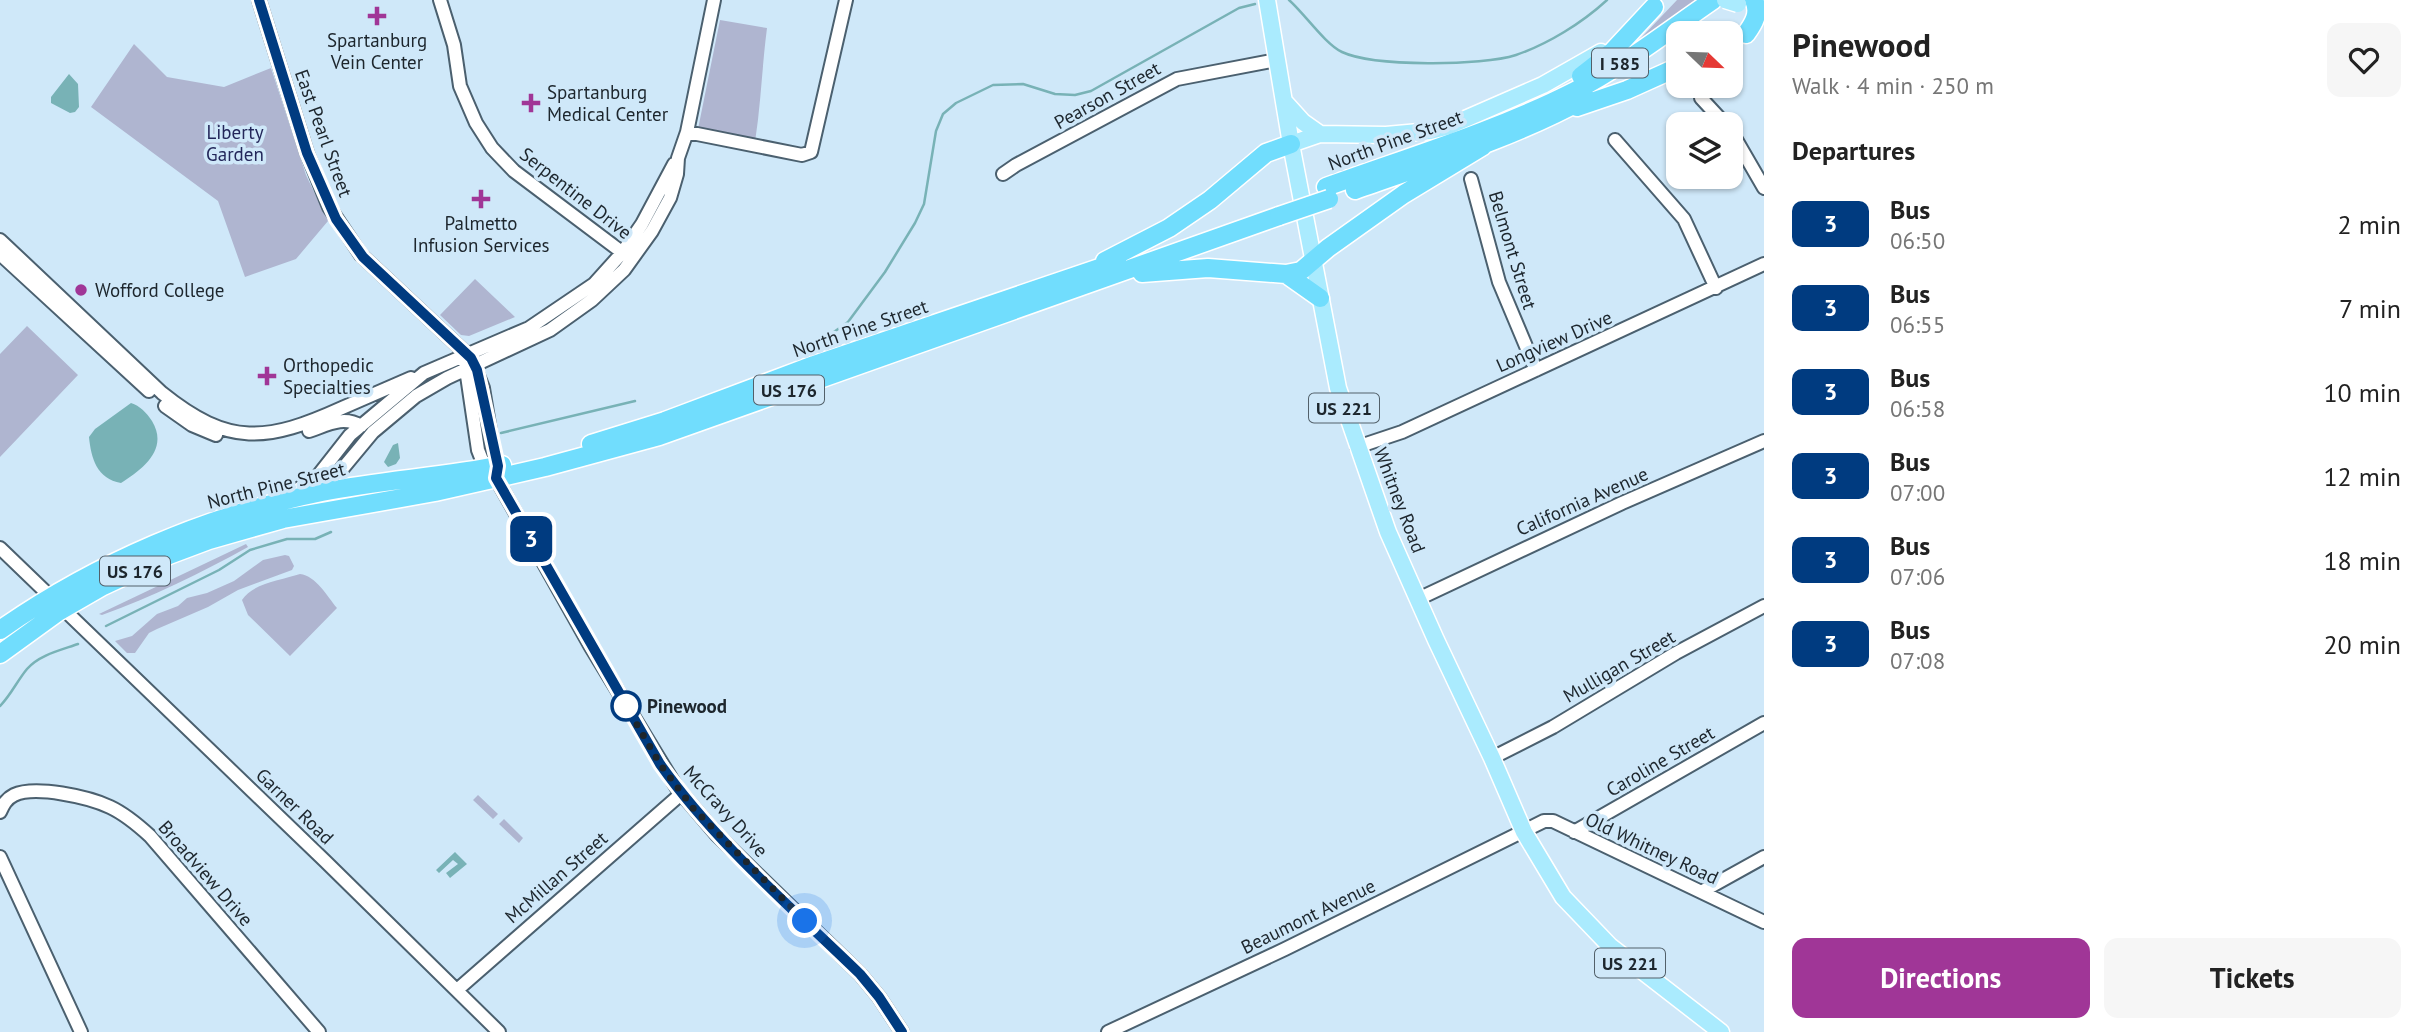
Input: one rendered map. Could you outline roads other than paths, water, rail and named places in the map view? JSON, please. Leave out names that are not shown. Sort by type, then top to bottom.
[{"type":"highway","name":"North Pine Street","points":[[1328,193],[1575,91],[1713,0]]},
{"type":"highway","points":[[1521,115],[1537,101],[1583,75],[1598,63],[1629,35],[1659,2]]},
{"type":"highway","points":[[1714,21],[1751,6],[1755,19],[1743,32]]},
{"type":"highway","name":"North Pine Street","points":[[0,654],[57,603],[173,536],[266,506],[324,491],[583,458],[659,436],[1075,282],[1151,251],[1483,146],[1552,115],[1615,80],[1666,46]]},
{"type":"highway","points":[[1552,115],[1627,90],[1666,72]]},
{"type":"highway","points":[[1075,282],[1169,228],[1210,200],[1266,153],[1291,144]]},
{"type":"highway","points":[[1075,282],[1186,268],[1286,274],[1301,271],[1328,248],[1404,194],[1483,146]]},
{"type":"highway","points":[[1286,274],[1320,298]]},
{"type":"highway","name":"North Pine Street","points":[[0,630],[169,555],[222,536],[283,519],[435,492],[493,471]]},
{"type":"main road","name":"Whitney Road","points":[[1267,0],[1291,144],[1338,388],[1379,509],[1524,832]]},
{"type":"main road","points":[[1291,144],[1320,134],[1386,135],[1430,131],[1472,118],[1543,85],[1590,59],[1609,47],[1659,2]]},
{"type":"main road","points":[[1284,100],[1303,122],[1320,134]]},
{"type":"main road","name":"US 221","points":[[1524,832],[1563,897],[1609,946],[1721,1032]]},
{"type":"street","name":"East Pearl Street","points":[[259,0],[307,153],[336,219],[363,257],[465,354]]},
{"type":"street","name":"Serpentine Drive","points":[[440,0],[454,44],[460,86],[476,124],[492,148],[514,171],[627,256]]},
{"type":"street","points":[[266,506],[309,484],[325,469],[347,439],[469,367],[535,339],[603,291],[627,256],[678,158],[687,131],[714,0]]},
{"type":"street","points":[[687,131],[802,155],[811,152],[846,0]]},
{"type":"street","name":"Pearson Street","points":[[1003,174],[1016,164],[1177,79],[1277,60]]},
{"type":"street","points":[[1701,98],[1714,112]]},
{"type":"street","points":[[1615,140],[1684,219],[1716,288]]},
{"type":"street","points":[[1743,152],[1764,188]]},
{"type":"street","name":"Belmont Street","points":[[1472,178],[1499,282],[1535,370]]},
{"type":"street","points":[[0,240],[162,393],[184,410],[208,423],[242,433],[270,433],[299,427],[465,354],[499,343],[544,320],[627,256]]},
{"type":"street","points":[[0,254],[144,387],[192,425],[225,437],[265,441],[295,436],[333,422],[348,420],[366,427]]},
{"type":"street","name":"Longview Drive","points":[[1357,447],[1402,432],[1764,264]]},
{"type":"street","points":[[465,354],[469,367],[468,383],[478,450],[493,471]]},
{"type":"street","points":[[283,519],[324,491],[366,427],[386,404],[424,373]]},
{"type":"street","points":[[386,404],[388,388]]},
{"type":"street","points":[[343,407],[356,412],[366,427]]},
{"type":"street","points":[[333,422],[342,429],[347,439]]},
{"type":"street","name":"California Avenue","points":[[1418,599],[1609,509],[1764,441]]},
{"type":"street","name":"McCravy Drive","points":[[493,471],[591,647],[660,764],[681,794],[717,835],[860,974],[902,1032]]},
{"type":"street","name":"Garner Road","points":[[0,548],[499,1032]]},
{"type":"street","name":"Mulligan Street","points":[[1492,758],[1553,727],[1676,653],[1764,606]]},
{"type":"street","name":"Caroline Street","points":[[1574,832],[1764,723]]},
{"type":"street","name":"Broadview Drive","points":[[0,812],[13,795],[31,792],[82,797],[126,816],[150,836],[319,1032]]},
{"type":"street","name":"McMillan Street","points":[[457,990],[681,794]]},
{"type":"street","name":"Old Whitney Road","points":[[1524,832],[1536,824],[1553,821],[1764,922]]},
{"type":"street","name":"Beaumont Avenue","points":[[1108,1032],[1524,832]]},
{"type":"street","points":[[0,856],[81,1032]]},
{"type":"street","points":[[1701,892],[1764,857]]},
{"type":"waterway","points":[[1289,0],[1342,52],[1378,60],[1428,63],[1479,61],[1516,55],[1564,32],[1607,0]]},
{"type":"waterway","points":[[824,339],[848,322],[885,272],[915,223],[924,204],[936,131],[943,114],[956,103],[993,85],[1023,84],[1055,94],[1075,95],[1091,91],[1239,8],[1255,4]]},
{"type":"waterway","points":[[501,433],[635,401]]},
{"type":"waterway","points":[[106,626],[219,570],[250,550],[287,539],[315,539],[331,532]]},
{"type":"waterway","points":[[0,706],[32,664],[78,644]]},
{"type":"place","name":"Spartanburg Vein Center","points":[[377,16]]},
{"type":"place","name":"Spartanburg Medical Center","points":[[531,103]]},
{"type":"place","name":"Palmetto Infusion Services","points":[[481,199]]},
{"type":"place","name":"Wofford College","points":[[81,290]]},
{"type":"place","name":"Orthopedic Specialties","points":[[267,376]]},
{"type":"place","name":"Pinewood","points":[[626,706]]},
{"type":"park label","name":"Liberty Garden","points":[[235,143]]}]
